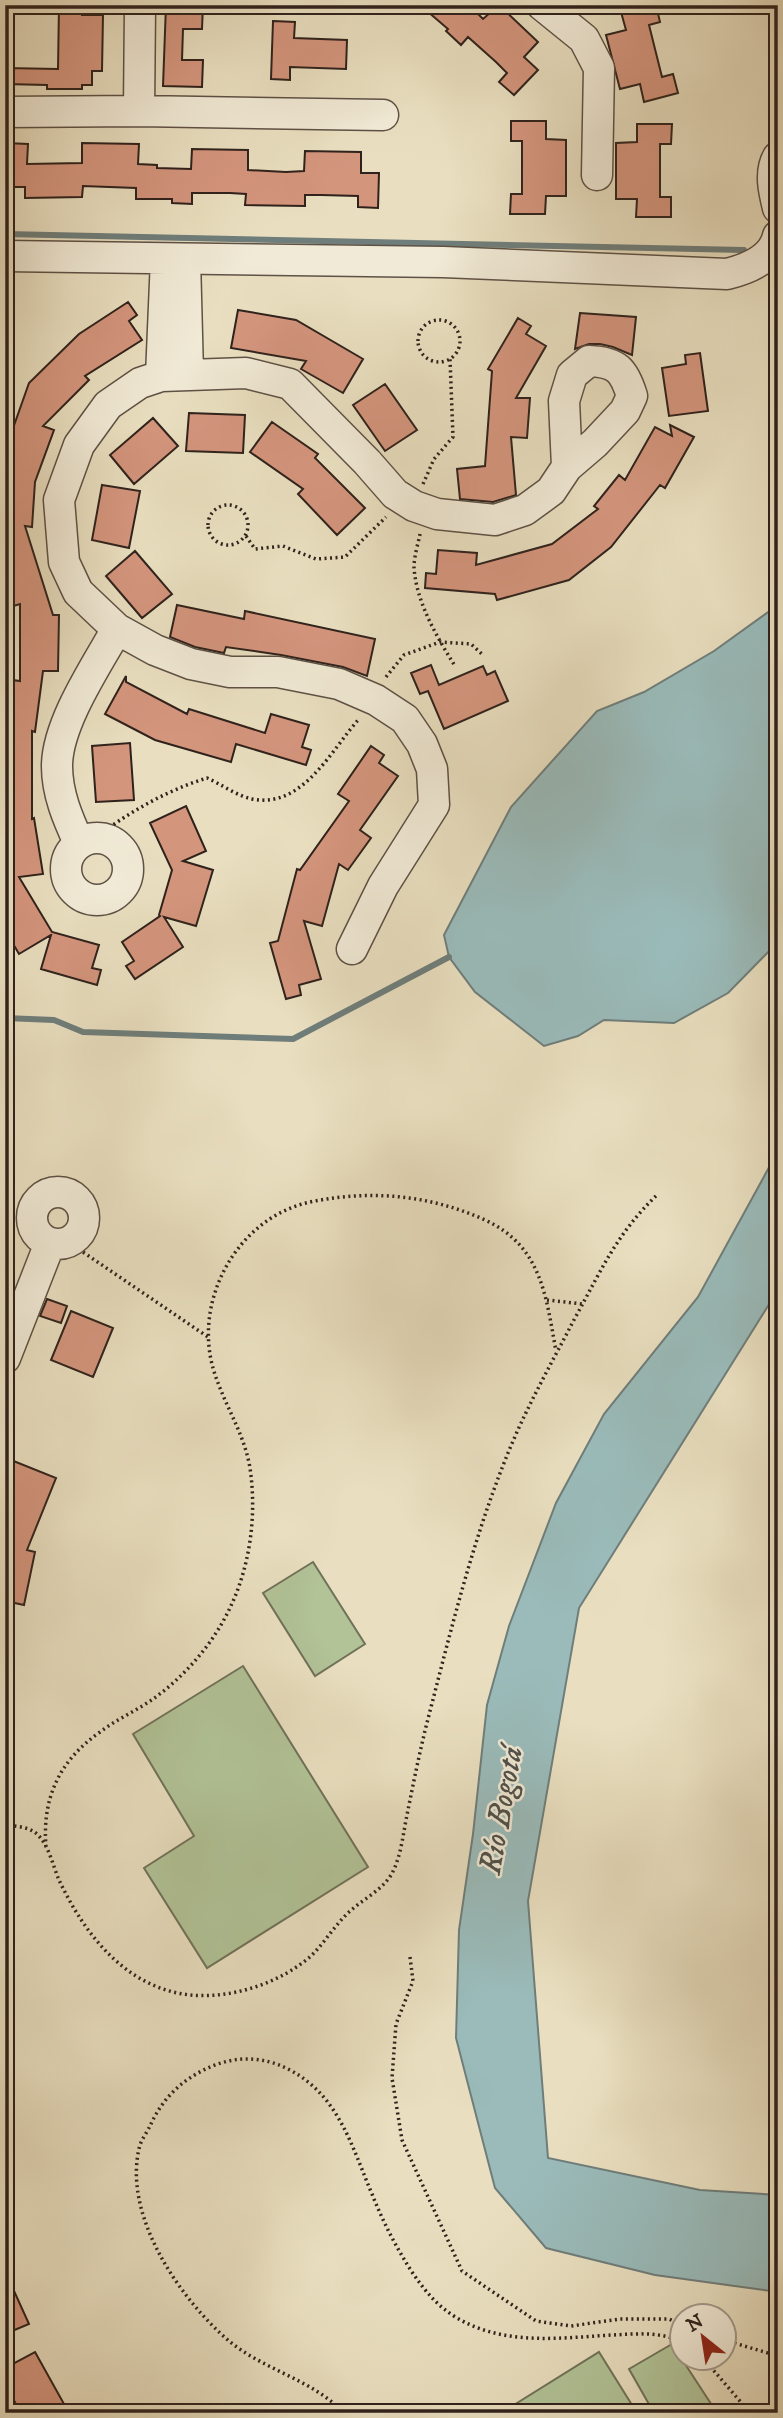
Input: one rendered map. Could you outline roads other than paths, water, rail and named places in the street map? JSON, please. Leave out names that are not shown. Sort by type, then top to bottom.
[{"type":"street","points":[[139,111],[140,5]]},
{"type":"street","points":[[542,5],[584,39],[599,68],[597,175]]},
{"type":"street","points":[[5,112],[383,115]]},
{"type":"street","points":[[778,157],[775,161],[773,185],[778,208]]},
{"type":"street","points":[[5,256],[443,262],[727,274],[746,269],[764,258],[778,236]]},
{"type":"street","points":[[175,375],[176,259]]},
{"type":"street","points":[[352,949],[383,886],[434,805],[432,769],[422,744],[405,719],[376,700],[339,684],[278,672],[230,672],[191,664],[155,650],[117,629],[78,592],[64,562],[59,500],[79,444],[108,405],[140,383],[175,375],[246,373],[290,384],[367,462],[415,505],[495,520],[525,510],[551,491],[567,467]]},
{"type":"street","points":[[87,840],[63,807],[57,766],[61,734],[89,677],[117,629]]},
{"type":"street","points":[[5,1358],[59,1242]]},
{"type":"water","points":[[778,605],[778,942],[728,993],[674,1023],[604,1020],[578,1036],[544,1046],[475,992],[449,957],[444,935],[511,807],[597,711],[644,692],[714,651]]},
{"type":"water","name":"Río Bogotá","points":[[778,1151],[778,1290],[579,1608],[528,1901],[548,2158],[700,2190],[778,2195],[778,2292],[655,2275],[546,2248],[495,2188],[456,2038],[459,1930],[487,1705],[509,1626],[556,1503],[604,1414],[698,1297]]},
{"type":"waterway","points":[[5,234],[744,250]]},
{"type":"waterway","points":[[5,1018],[54,1020],[83,1032],[293,1039],[449,957]]}]
